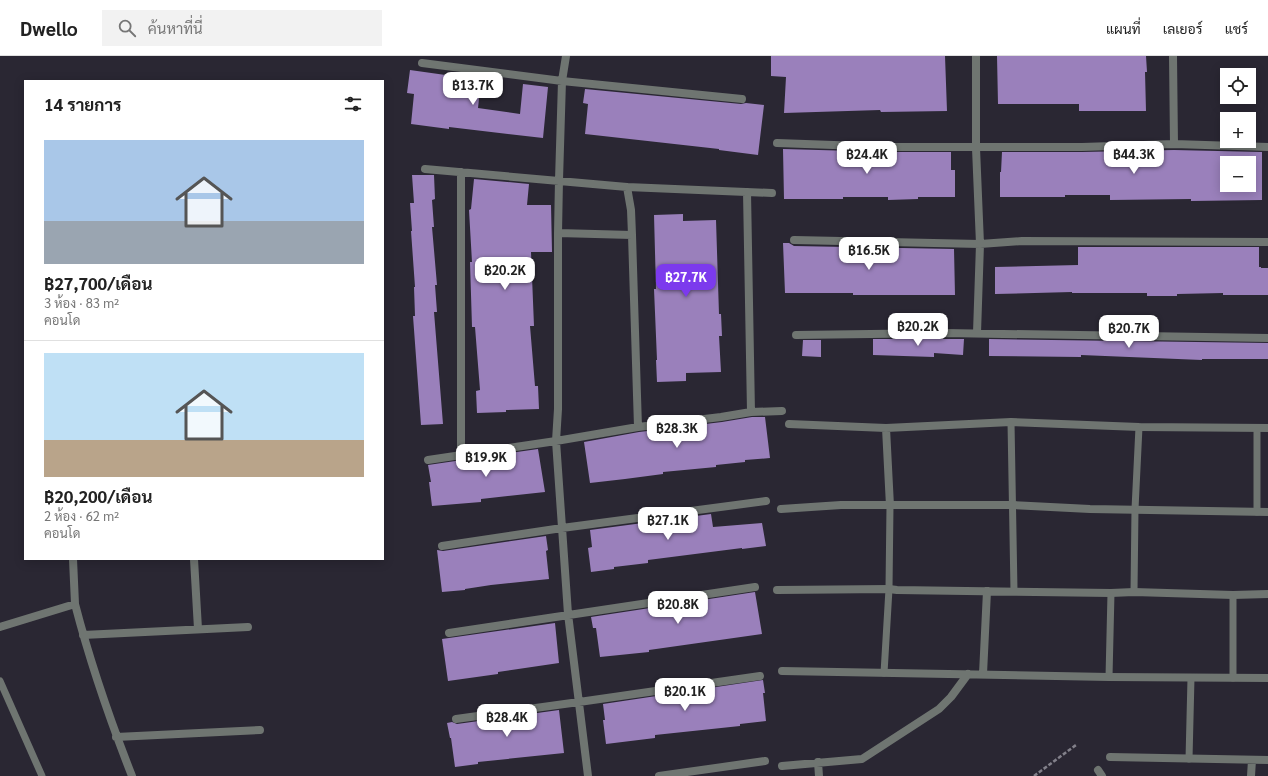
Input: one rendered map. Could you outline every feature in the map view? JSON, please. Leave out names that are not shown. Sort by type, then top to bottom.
[{"type":"street","points":[[566,56],[562,81],[559,180],[558,409],[556,441],[568,614],[588,776]]},
{"type":"street","points":[[976,56],[976,148],[980,244],[977,333]]},
{"type":"street","points":[[1173,56],[1174,144]]},
{"type":"street","points":[[422,63],[562,81],[742,98]]},
{"type":"street","points":[[777,143],[976,148],[1174,144],[1268,146]]},
{"type":"street","points":[[425,169],[627,187],[772,193]]},
{"type":"street","points":[[461,172],[461,456]]},
{"type":"street","points":[[627,187],[632,234],[638,427]]},
{"type":"street","points":[[747,192],[751,412]]},
{"type":"street","points":[[558,233],[632,234]]},
{"type":"street","points":[[794,240],[980,244],[1022,241],[1268,242]]},
{"type":"street","points":[[796,334],[977,333],[1268,338]]},
{"type":"street","points":[[428,460],[638,427],[751,412],[782,411]]},
{"type":"street","points":[[789,424],[886,428],[1011,422],[1139,427],[1268,428]]},
{"type":"street","points":[[886,428],[890,506]]},
{"type":"street","points":[[442,546],[562,528],[766,501]]},
{"type":"street","points":[[781,508],[841,505],[1012,505],[1090,509],[1268,512]]},
{"type":"street","points":[[73,560],[75,604],[83,635],[116,737],[132,776]]},
{"type":"street","points":[[194,560],[198,629]]},
{"type":"street","points":[[450,633],[755,587]]},
{"type":"street","points":[[777,590],[889,589],[1111,593],[1134,592],[1233,595],[1268,594]]},
{"type":"street","points":[[983,674],[988,591]]},
{"type":"street","points":[[0,627],[75,604]]},
{"type":"street","points":[[83,635],[248,627]]},
{"type":"street","points":[[782,671],[1109,677],[1268,678]]},
{"type":"street","points":[[782,766],[862,758],[939,709],[951,697],[968,674]]},
{"type":"street","points":[[456,719],[760,676]]},
{"type":"street","points":[[116,737],[260,730]]},
{"type":"street","points":[[1110,757],[1268,760]]},
{"type":"street","points":[[1252,760],[1252,776]]},
{"type":"street","points":[[659,776],[765,761]]},
{"type":"street","points":[[818,762],[819,776]]},
{"type":"lane","points":[[1011,422],[1014,591]]},
{"type":"lane","points":[[1134,592],[1135,509],[1139,427]]},
{"type":"lane","points":[[1257,428],[1257,512]]},
{"type":"lane","points":[[884,673],[889,589],[890,506]]},
{"type":"lane","points":[[1109,677],[1111,593]]},
{"type":"lane","points":[[1233,595],[1233,678]]},
{"type":"lane","points":[[1189,759],[1191,678]]},
{"type":"lane","points":[[0,681],[42,776]]},
{"type":"path","points":[[1034,776],[1076,745]]},
{"type":"building","points":[[771,56],[945,56],[947,111],[881,112],[880,110],[784,113],[786,77],[771,76]]},
{"type":"building","points":[[997,56],[1146,56],[1146,111],[1079,111],[1079,104],[998,104]]},
{"type":"building","points":[[410,70],[481,80],[478,108],[520,114],[523,84],[548,87],[543,138],[411,124],[414,94],[407,93]]},
{"type":"building","points":[[585,89],[764,105],[758,155],[719,149],[585,134],[588,104],[583,103]]},
{"type":"building","points":[[783,149],[951,152],[951,170],[955,170],[955,197],[918,197],[918,199],[888,200],[888,197],[784,199]]},
{"type":"building","points":[[1174,150],[1262,152],[1262,200],[1110,200],[1110,195],[1000,197],[1002,152]]},
{"type":"building","points":[[412,175],[434,175],[435,199],[432,200],[434,227],[432,227],[437,285],[435,285],[437,312],[434,312],[443,424],[421,425],[413,316],[415,316],[415,287],[410,203],[414,203]]},
{"type":"building","points":[[474,179],[529,184],[527,205],[551,205],[552,252],[531,252],[534,326],[530,326],[535,386],[538,386],[539,409],[477,413],[476,391],[480,390],[475,327],[472,327],[470,262],[472,262],[469,210],[471,209]]},
{"type":"building","points":[[683,214],[683,221],[716,220],[719,314],[721,314],[722,336],[719,336],[721,372],[686,373],[686,381],[657,382],[654,289],[656,289],[654,215]]},
{"type":"building","points":[[783,243],[789,243],[794,246],[954,249],[955,295],[785,293]]},
{"type":"building","points":[[1078,247],[1259,247],[1259,267],[1268,268],[1268,295],[1223,295],[1223,293],[1147,296],[1147,293],[1072,292],[995,294],[995,267],[1078,265]]},
{"type":"building","points":[[873,339],[964,339],[963,355],[934,353],[934,357],[873,355]]},
{"type":"building","points":[[989,339],[1268,343],[1268,359],[1202,360],[1081,355],[1081,357],[989,356]]},
{"type":"building","points":[[803,340],[821,340],[821,357],[802,356]]},
{"type":"building","points":[[752,417],[765,417],[770,458],[745,460],[745,462],[716,465],[716,467],[663,472],[663,474],[590,483],[584,442],[639,432]]},
{"type":"building","points":[[538,449],[545,492],[481,499],[481,502],[432,506],[429,482],[431,482],[428,465]]},
{"type":"building","points":[[711,514],[713,527],[762,523],[766,546],[648,560],[648,563],[614,567],[614,569],[591,572],[588,548],[592,547],[590,530]]},
{"type":"building","points":[[546,536],[549,579],[442,592],[437,550],[443,551]]},
{"type":"building","points":[[755,592],[762,634],[649,650],[649,652],[600,657],[596,628],[593,628],[591,617]]},
{"type":"building","points":[[555,623],[559,663],[448,681],[442,639]]},
{"type":"building","points":[[763,680],[766,721],[740,724],[740,726],[655,735],[655,738],[606,744],[603,704]]},
{"type":"building","points":[[559,710],[564,753],[478,762],[478,764],[455,767],[451,738],[447,723],[452,722],[457,724]]}]
